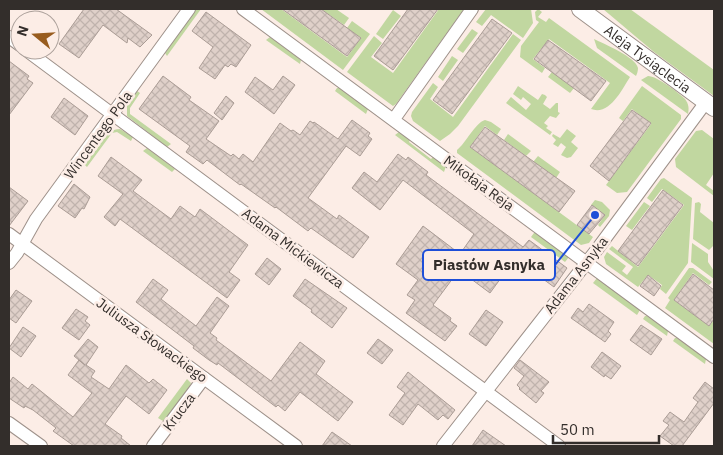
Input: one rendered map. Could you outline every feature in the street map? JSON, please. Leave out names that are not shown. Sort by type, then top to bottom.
[{"type":"street","name":"Wincentego Pola","points":[[9,263],[36,219],[189,9]]},
{"type":"street","name":"Mikołaja Reja","points":[[243,9],[714,357]]},
{"type":"street","points":[[394,119],[472,9]]},
{"type":"street","name":"Aleja Tysiąclecia","points":[[580,9],[710,105]]},
{"type":"street","name":"Adama Mickiewicza","points":[[40,60],[559,446]]},
{"type":"street","name":"Adama Asnyka","points":[[444,446],[710,105]]},
{"type":"street","name":"Juliusza Słowackiego","points":[[9,234],[296,446]]},
{"type":"street","name":"Krucza","points":[[153,446],[204,378]]},
{"type":"street","points":[[9,423],[40,446]]},
{"type":"green space","points":[[196,9],[201,9],[167,56],[165,53]]},
{"type":"green space","points":[[261,9],[281,9],[347,57],[361,38],[347,28],[352,21],[370,34],[343,70]]},
{"type":"green space","points":[[321,9],[336,9],[349,18],[344,25]]},
{"type":"green space","points":[[439,9],[464,9],[396,104],[393,106],[347,72],[374,36],[382,43],[371,57],[393,73]]},
{"type":"green space","points":[[486,9],[531,9],[533,23],[523,38],[491,15],[482,26],[476,22]]},
{"type":"green space","points":[[538,9],[542,12],[538,17],[546,22],[549,18],[630,77],[610,105],[604,109],[591,109],[610,83],[549,39],[533,59],[545,68],[542,73],[520,57],[521,46],[539,22],[536,20],[535,12]]},
{"type":"green space","points":[[603,9],[630,9],[714,70],[714,96],[654,52]]},
{"type":"green space","points":[[393,10],[401,16],[383,39],[376,34]]},
{"type":"green space","points":[[472,29],[478,33],[463,53],[457,49]]},
{"type":"green space","points":[[513,34],[521,40],[458,126],[450,134],[440,141],[413,121],[412,112],[433,83],[438,87],[430,99],[453,117]]},
{"type":"green space","points":[[270,37],[301,60],[300,64],[266,40]]},
{"type":"green space","points":[[594,39],[619,51],[632,60],[638,68],[636,76],[597,48]]},
{"type":"green space","points":[[452,56],[458,60],[443,81],[438,77]]},
{"type":"green space","points":[[552,72],[574,88],[570,93],[548,77]]},
{"type":"green space","points":[[648,76],[662,82],[685,99],[688,114],[641,80]]},
{"type":"green space","points":[[518,86],[538,100],[542,94],[545,95],[547,97],[543,104],[550,109],[558,103],[558,112],[560,113],[556,118],[550,116],[544,123],[548,126],[546,128],[552,132],[550,135],[506,103],[511,97],[526,110],[531,104],[523,97],[521,100],[513,94]]},
{"type":"green space","points":[[642,86],[681,115],[681,119],[627,192],[617,193],[606,185],[651,124],[632,109],[623,121],[619,118]]},
{"type":"green space","points":[[337,88],[368,109],[366,114],[335,91]]},
{"type":"green space","points":[[137,91],[140,93],[130,108],[130,114],[171,144],[167,147],[127,116],[127,106]]},
{"type":"green space","points":[[485,120],[501,129],[497,135],[485,126],[470,147],[593,237],[589,243],[581,245],[457,153],[457,150],[474,129]]},
{"type":"green space","points":[[120,129],[133,137],[131,141],[117,132],[112,133],[87,167],[84,164],[99,142],[108,133]]},
{"type":"green space","points":[[567,129],[576,136],[571,142],[578,148],[571,157],[567,158],[561,155],[566,147],[561,143],[558,147],[553,144],[556,140],[552,136],[553,134],[560,138]]},
{"type":"green space","points":[[702,130],[714,139],[714,173],[706,185],[714,191],[714,196],[676,167],[675,159],[696,131]]},
{"type":"green space","points":[[399,132],[431,159],[433,157],[446,166],[444,172],[395,135]]},
{"type":"green space","points":[[508,134],[531,151],[526,156],[504,140]]},
{"type":"green space","points":[[147,148],[175,169],[172,172],[143,151]]},
{"type":"green space","points":[[538,156],[560,172],[556,178],[533,162]]},
{"type":"green space","points":[[664,178],[692,198],[688,263],[666,294],[660,289],[662,285],[648,275],[638,287],[606,264],[604,257],[607,252],[626,266],[622,271],[627,275],[633,267],[609,249],[612,246],[638,267],[684,205],[662,189],[652,202],[647,198],[661,179]]},
{"type":"green space","points":[[595,200],[602,202],[610,210],[609,216],[600,227],[598,225],[605,215],[591,205]]},
{"type":"green space","points":[[644,202],[650,206],[632,230],[626,226]]},
{"type":"green space","points":[[699,202],[701,204],[700,212],[714,223],[714,245],[709,250],[693,239],[695,203]]},
{"type":"green space","points":[[534,233],[569,257],[565,262],[531,237]]},
{"type":"green space","points":[[692,243],[708,254],[708,262],[714,271],[714,279],[691,262]]},
{"type":"green space","points":[[689,268],[693,268],[712,282],[709,285],[693,273],[674,300],[709,326],[714,320],[714,344],[665,308],[670,300],[668,298]]},
{"type":"green space","points":[[597,278],[640,310],[637,315],[593,283]]},
{"type":"green space","points":[[645,316],[668,331],[667,336],[643,319]]},
{"type":"green space","points":[[675,338],[706,359],[705,364],[673,341]]},
{"type":"green space","points":[[187,379],[191,383],[188,391],[163,421],[158,418]]},
{"type":"building","points":[[84,9],[116,9],[152,35],[140,47],[128,38],[127,43],[103,25],[79,58],[60,45]]},
{"type":"building","points":[[282,9],[321,9],[361,38],[347,56]]},
{"type":"building","points":[[408,9],[438,9],[393,70],[374,56]]},
{"type":"building","points":[[206,12],[251,45],[236,67],[231,64],[228,67],[225,65],[215,79],[199,68],[213,47],[192,31]]},
{"type":"building","points":[[492,19],[512,33],[452,114],[433,100]]},
{"type":"building","points":[[548,40],[606,81],[591,101],[534,59]]},
{"type":"building","points":[[9,61],[29,76],[27,79],[33,83],[9,115]]},
{"type":"building","points":[[163,76],[191,97],[189,100],[219,121],[206,139],[231,156],[233,154],[239,159],[243,154],[253,162],[280,123],[300,135],[310,121],[314,122],[338,139],[352,120],[370,133],[368,136],[372,139],[360,156],[346,146],[308,198],[337,219],[339,215],[369,237],[353,258],[311,228],[308,231],[207,160],[203,164],[186,152],[190,146],[139,109]]},
{"type":"building","points":[[283,76],[295,85],[274,114],[245,92],[255,77],[273,90]]},
{"type":"building","points":[[226,96],[234,103],[222,120],[214,113]]},
{"type":"building","points":[[64,98],[88,116],[75,135],[51,117]]},
{"type":"building","points":[[632,110],[651,123],[609,181],[590,166]]},
{"type":"building","points":[[485,127],[575,191],[559,212],[470,147]]},
{"type":"building","points":[[398,154],[406,160],[408,157],[428,172],[426,175],[523,247],[529,240],[567,268],[554,287],[510,255],[496,274],[501,278],[490,293],[459,270],[433,305],[451,318],[450,321],[457,326],[445,341],[406,313],[415,300],[407,295],[418,280],[396,264],[423,226],[460,254],[474,234],[403,180],[380,210],[352,188],[364,172],[377,182]]},
{"type":"building","points":[[111,157],[142,180],[133,191],[171,219],[180,206],[195,217],[200,209],[248,245],[229,272],[240,280],[227,298],[120,219],[115,226],[104,217],[123,194],[98,176]]},
{"type":"building","points":[[74,184],[90,197],[84,209],[82,208],[75,218],[58,206]]},
{"type":"building","points":[[9,187],[28,201],[9,226]]},
{"type":"building","points":[[663,190],[683,205],[638,266],[618,251]]},
{"type":"building","points":[[592,205],[605,215],[589,234],[577,225]]},
{"type":"building","points":[[267,258],[281,269],[269,285],[255,274]]},
{"type":"building","points":[[693,274],[714,290],[714,319],[709,326],[674,300]]},
{"type":"building","points":[[648,275],[661,286],[654,296],[640,286]]},
{"type":"building","points":[[153,279],[168,290],[161,299],[196,326],[217,297],[229,306],[210,333],[217,338],[216,340],[271,381],[300,342],[325,361],[316,374],[353,402],[338,421],[300,392],[285,411],[278,405],[276,407],[218,363],[217,365],[193,348],[194,346],[136,302]]},
{"type":"building","points":[[305,279],[347,308],[332,328],[293,296]]},
{"type":"building","points":[[16,290],[32,301],[16,323],[9,318],[9,300]]},
{"type":"building","points":[[589,304],[614,322],[608,331],[611,334],[605,342],[571,318],[578,308],[583,312]]},
{"type":"building","points":[[76,309],[88,317],[85,321],[90,325],[79,340],[62,328]]},
{"type":"building","points":[[486,310],[503,322],[486,346],[469,334]]},
{"type":"building","points":[[641,325],[662,339],[651,355],[630,340]]},
{"type":"building","points":[[23,327],[36,336],[21,357],[9,348]]},
{"type":"building","points":[[88,339],[98,347],[86,365],[95,371],[91,377],[109,389],[126,365],[149,383],[153,379],[167,390],[149,414],[126,396],[105,424],[122,436],[121,438],[131,446],[74,446],[53,431],[56,428],[33,410],[25,406],[24,408],[9,398],[9,383],[13,377],[28,389],[32,384],[73,417],[92,393],[68,375],[79,360],[74,356]]},
{"type":"building","points":[[378,339],[393,350],[382,364],[367,353]]},
{"type":"building","points":[[602,352],[621,366],[611,379],[605,375],[604,377],[591,367]]},
{"type":"building","points":[[520,360],[549,382],[541,391],[544,393],[536,403],[519,389],[517,385],[524,376],[514,368]]},
{"type":"building","points":[[408,372],[455,410],[448,419],[443,415],[438,420],[418,404],[403,425],[389,415],[405,393],[397,387]]},
{"type":"building","points":[[705,382],[714,389],[714,403],[682,446],[674,446],[660,436],[669,425],[663,421],[670,412],[684,422],[698,402],[693,398]]},
{"type":"building","points":[[483,430],[506,446],[472,446]]},
{"type":"building","points":[[332,432],[352,446],[322,446]]},
{"type":"place","name":"Piastów Asnyka","points":[[595,215]]}]
